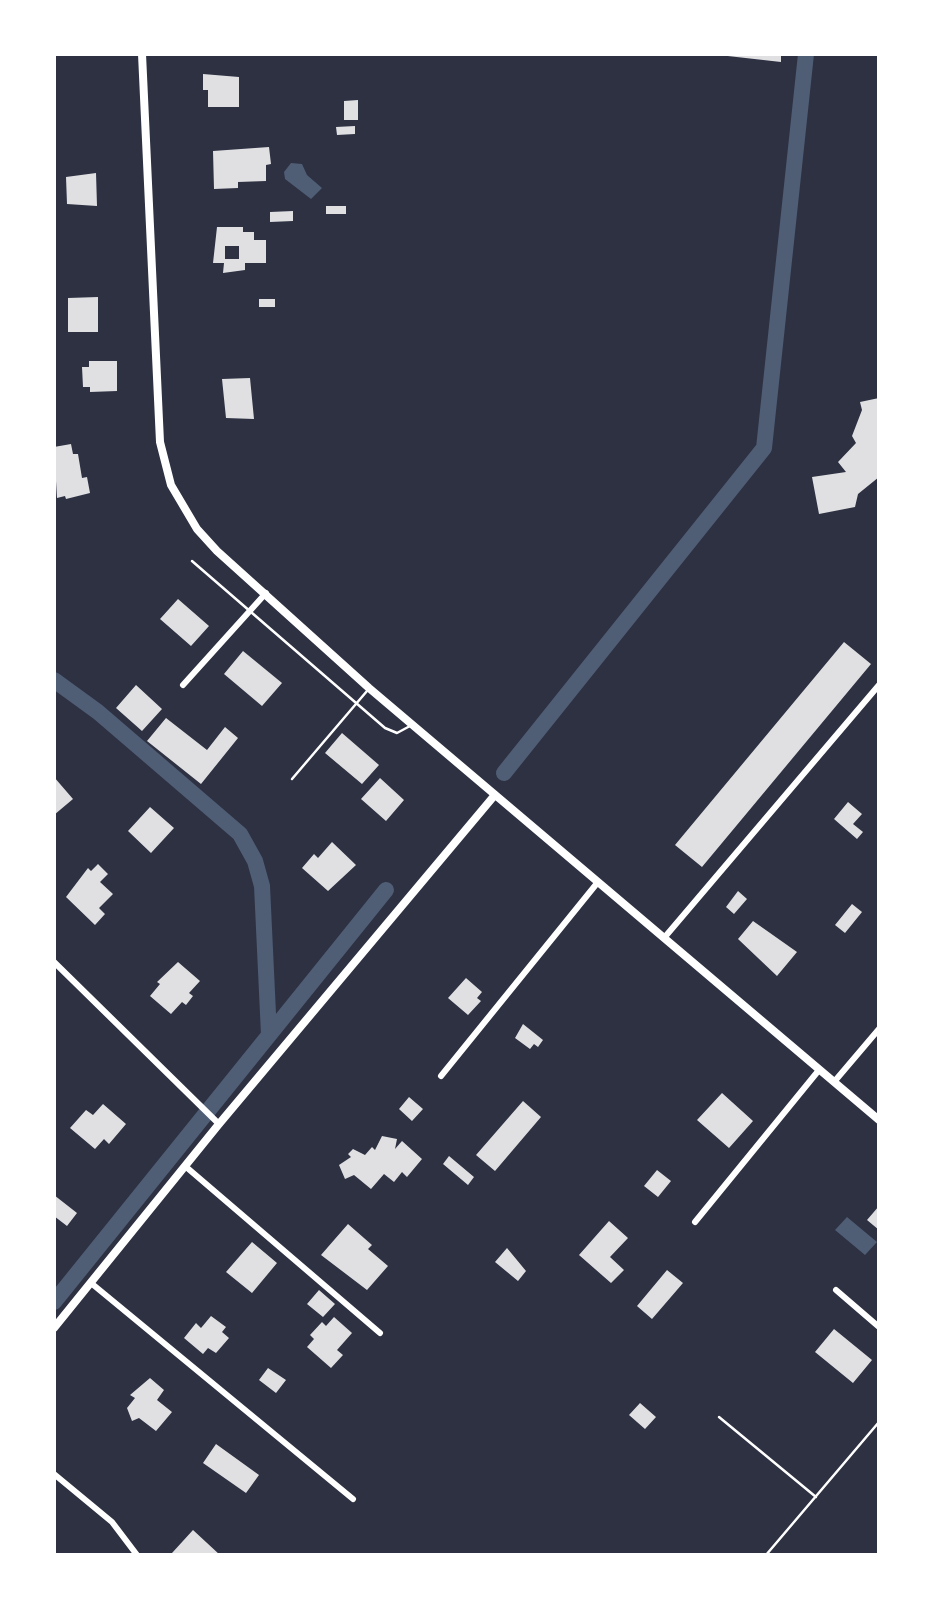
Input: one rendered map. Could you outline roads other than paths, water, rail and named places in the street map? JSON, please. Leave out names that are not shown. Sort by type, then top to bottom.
[{"type":"street","points":[[142,54],[158,422],[163,458],[175,493],[197,529],[369,688],[879,1121]]},
{"type":"street","points":[[183,685],[266,593]]},
{"type":"street","points":[[664,939],[879,685]]},
{"type":"street","points":[[54,1328],[185,1166],[494,796]]},
{"type":"street","points":[[441,1076],[598,882]]},
{"type":"street","points":[[54,962],[219,1125]]},
{"type":"street","points":[[834,1082],[879,1029]]},
{"type":"street","points":[[695,1222],[819,1070]]},
{"type":"street","points":[[185,1166],[380,1333]]},
{"type":"street","points":[[91,1283],[353,1499]]},
{"type":"street","points":[[836,1290],[879,1327]]},
{"type":"street","points":[[54,1474],[112,1521],[137,1555]]},
{"type":"lane","points":[[191,561],[388,730],[401,732],[412,724]]},
{"type":"lane","points":[[292,779],[369,688]]},
{"type":"water","points":[[291,163],[302,164],[307,175],[322,188],[311,199],[285,179],[284,172]]},
{"type":"water","points":[[847,1217],[877,1242],[865,1255],[835,1230]]},
{"type":"waterway","points":[[504,773],[764,448],[806,54]]},
{"type":"waterway","points":[[54,680],[98,712],[240,834],[255,861],[262,886],[269,1035]]},
{"type":"waterway","points":[[54,1302],[386,890]]}]
